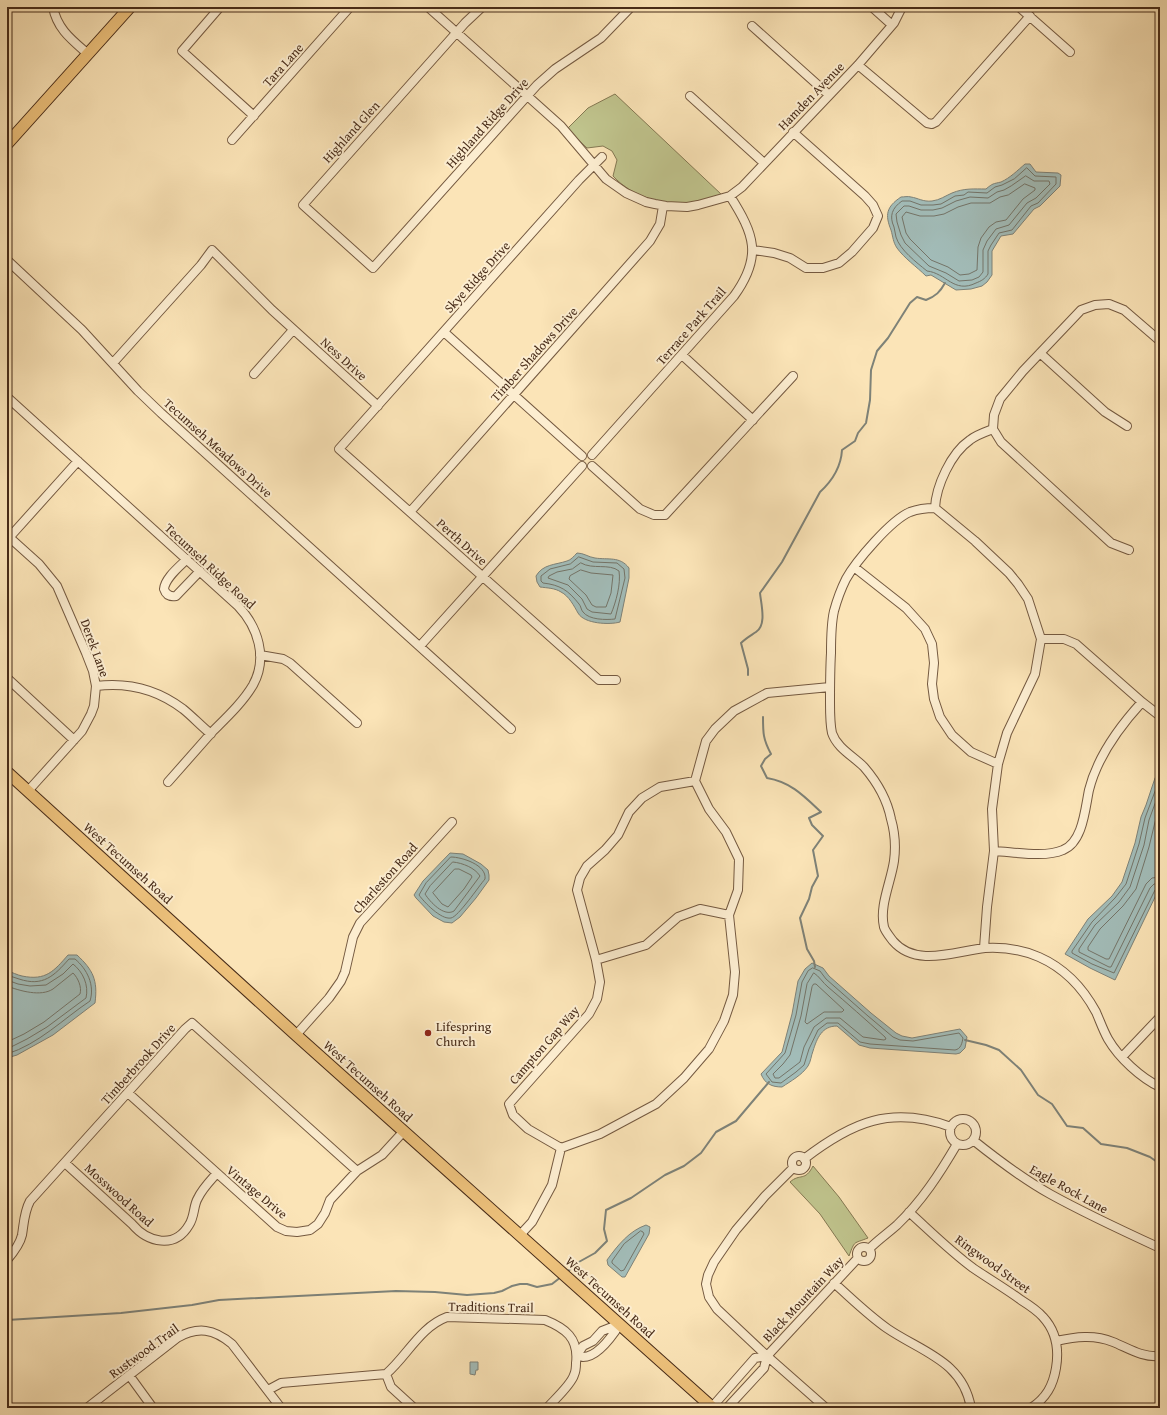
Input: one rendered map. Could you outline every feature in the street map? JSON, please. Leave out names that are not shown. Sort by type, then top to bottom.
[{"type":"main road","points":[[7,144],[130,7]]},
{"type":"main road","name":"West Tecumseh Road","points":[[7,772],[296,1035],[712,1407]]},
{"type":"street","points":[[52,7],[56,20],[66,35],[88,54]]},
{"type":"street","points":[[220,7],[182,51],[254,116]]},
{"type":"street","name":"Tara Lane","points":[[232,140],[350,7]]},
{"type":"street","points":[[428,7],[568,134],[606,179],[626,193],[646,202],[663,206],[677,207],[698,205],[730,196]]},
{"type":"street","name":"Highland Glen","points":[[373,268],[303,205],[456,33],[482,7]]},
{"type":"street","name":"Highland Ridge Drive","points":[[373,268],[544,77],[601,38],[631,7]]},
{"type":"street","points":[[872,7],[892,26]]},
{"type":"street","name":"Hamden Avenue","points":[[730,196],[742,186],[858,65],[892,26],[902,7]]},
{"type":"street","points":[[1019,7],[1070,52]]},
{"type":"street","points":[[858,65],[927,123],[932,124],[936,122],[1030,16]]},
{"type":"street","points":[[752,26],[829,95]]},
{"type":"street","points":[[690,96],[764,163]]},
{"type":"street","points":[[753,250],[774,253],[790,258],[806,268],[823,268],[839,263],[852,252],[872,228],[878,216],[873,205],[865,196],[793,132]]},
{"type":"street","name":"Skye Ridge Drive","points":[[378,406],[602,157]]},
{"type":"street","name":"Terrace Park Trail","points":[[592,456],[744,283],[750,268],[753,250],[744,218],[730,196]]},
{"type":"street","name":"Timber Shadows Drive","points":[[410,512],[650,241],[660,224],[663,206]]},
{"type":"street","name":"Ness Drive","points":[[113,364],[201,265],[212,250],[253,290],[263,302],[378,406]]},
{"type":"street","name":"Tecumseh Meadows Drive","points":[[7,260],[72,319],[138,392],[511,729]]},
{"type":"street","points":[[1130,550],[1111,543],[1000,442],[993,429],[994,415],[1000,399],[1022,371],[1081,310],[1095,305],[1109,304],[1124,310],[1160,340]]},
{"type":"street","points":[[254,374],[293,330]]},
{"type":"street","points":[[444,332],[582,456]]},
{"type":"street","points":[[1040,353],[1105,412],[1127,426]]},
{"type":"street","points":[[682,355],[753,420]]},
{"type":"street","points":[[592,466],[640,509],[654,515],[665,515],[793,376]]},
{"type":"street","name":"Tecumseh Ridge Road","points":[[7,398],[238,606],[248,617],[259,642],[260,655],[258,669],[253,684],[239,702],[168,782]]},
{"type":"street","name":"Perth Drive","points":[[378,406],[339,449],[599,680],[616,680]]},
{"type":"street","points":[[935,508],[935,499],[941,482],[961,447],[971,439],[993,429]]},
{"type":"street","points":[[587,453],[592,456],[595,461],[592,466],[588,468],[582,466],[580,461],[582,456],[587,453]]},
{"type":"street","points":[[8,539],[78,461]]},
{"type":"street","points":[[420,646],[582,466]]},
{"type":"street","points":[[984,948],[986,913],[994,851],[992,809],[998,764],[1007,733],[1035,674],[1041,639],[1028,599],[1018,584],[975,541],[935,508],[925,508],[908,513],[900,518],[874,544],[854,568],[847,578],[834,611],[831,633],[830,718],[832,733],[838,743],[864,767],[882,793],[892,820],[896,842],[891,878],[883,909],[884,928],[894,943],[906,951],[917,955],[940,955],[984,948],[1007,949],[1031,954],[1047,961],[1060,970],[1084,992],[1096,1012],[1108,1040],[1122,1057],[1136,1072],[1151,1083],[1160,1087]]},
{"type":"street","name":"Derek Lane","points":[[8,539],[39,564],[57,586],[86,653],[93,671],[96,686],[96,697],[91,714],[82,731],[28,791]]},
{"type":"street","points":[[187,559],[166,581],[164,589],[167,595],[176,596],[200,571]]},
{"type":"street","points":[[854,568],[906,608],[925,629],[932,644],[934,664],[932,684],[934,699],[940,717],[952,735],[971,752],[998,764]]},
{"type":"street","points":[[1041,639],[1064,639],[1076,644],[1160,716]]},
{"type":"street","points":[[260,655],[272,656],[290,663],[357,723]]},
{"type":"street","points":[[7,678],[74,740]]},
{"type":"street","points":[[96,686],[125,685],[159,694],[171,700],[184,710],[211,734]]},
{"type":"street","points":[[520,1235],[532,1222],[552,1185],[561,1148],[600,1134],[656,1104],[684,1078],[709,1049],[724,1021],[733,994],[735,972],[729,915],[738,890],[739,859],[726,832],[709,808],[695,781],[706,741],[715,729],[734,710],[767,693],[830,687]]},
{"type":"street","points":[[994,851],[1048,854],[1065,850],[1076,839],[1083,823],[1090,789],[1100,761],[1115,735],[1142,702]]},
{"type":"street","name":"Campton Gap Way","points":[[561,1148],[528,1129],[513,1116],[509,1104],[589,1014],[597,999],[600,982],[596,960],[577,890],[580,878],[587,866],[605,850],[618,835],[629,812],[642,798],[660,788],[695,781]]},
{"type":"street","name":"Charleston Road","points":[[296,1035],[329,998],[341,981],[345,972],[353,937],[360,923],[452,822]]},
{"type":"street","points":[[596,960],[646,945],[678,917],[700,909],[729,915]]},
{"type":"street","points":[[1122,1057],[1160,1017]]},
{"type":"street","name":"Timberbrook Drive","points":[[7,1260],[18,1246],[22,1236],[23,1221],[26,1208],[30,1201],[66,1163],[185,1029],[192,1024],[357,1171]]},
{"type":"street","name":"Vintage Drive","points":[[128,1093],[278,1227],[286,1231],[297,1232],[310,1230],[318,1224],[325,1213],[330,1200],[357,1171],[382,1155],[404,1131]]},
{"type":"street","points":[[826,1408],[716,1309],[709,1297],[706,1284],[708,1275],[714,1262],[736,1230],[765,1196],[793,1168],[799,1170],[803,1168],[806,1163],[804,1159],[843,1132],[866,1122],[878,1119],[920,1118],[951,1127]]},
{"type":"street","points":[[957,1121],[969,1121],[976,1131],[973,1140],[964,1145],[956,1144],[950,1134],[951,1127],[957,1121]]},
{"type":"street","name":"Eagle Rock Lane","points":[[973,1140],[1006,1166],[1049,1194],[1160,1248]]},
{"type":"street","name":"Black Mountain Way","points":[[727,1408],[764,1368],[767,1356],[834,1283],[858,1258],[863,1261],[869,1259],[871,1253],[869,1249],[909,1212],[930,1188],[956,1144]]},
{"type":"street","name":"Mosswood Road","points":[[66,1163],[139,1232],[150,1238],[166,1241],[173,1240],[184,1232],[190,1224],[200,1193],[217,1173]]},
{"type":"street","name":"Ringwood Street","points":[[909,1212],[972,1267],[1043,1316],[1051,1328],[1056,1341]]},
{"type":"street","points":[[834,1283],[887,1328],[917,1348],[934,1355],[944,1362],[961,1380],[967,1392],[971,1408]]},
{"type":"street","name":"Traditions Trail","points":[[386,1374],[429,1327],[439,1320],[447,1317],[545,1320],[567,1332],[574,1343],[577,1355]]},
{"type":"street","points":[[547,1408],[574,1375],[577,1355],[583,1346],[593,1341],[602,1331],[620,1324]]},
{"type":"street","points":[[577,1355],[584,1357],[600,1349],[611,1339],[620,1324]]},
{"type":"street","name":"Rustwood Trail","points":[[87,1408],[177,1338],[193,1331],[201,1330],[214,1332],[224,1337],[232,1344],[281,1408]]},
{"type":"street","points":[[1031,1408],[1048,1393],[1055,1377],[1058,1358],[1056,1341],[1092,1336],[1113,1342],[1146,1355],[1154,1357],[1160,1356]]},
{"type":"street","name":"Black Mountain Way","points":[[712,1407],[755,1358],[767,1356]]},
{"type":"street","points":[[268,1390],[281,1383],[386,1374],[391,1387],[414,1408]]},
{"type":"street","points":[[129,1375],[153,1408]]},
{"type":"green space","points":[[615,94],[722,195],[695,202],[662,202],[640,195],[621,184],[613,176],[617,160],[612,151],[603,146],[587,148],[567,129],[588,108]]},
{"type":"green space","points":[[813,1166],[839,1197],[868,1238],[855,1243],[849,1256],[820,1214],[790,1182],[794,1179],[805,1176]]},
{"type":"water","points":[[1025,164],[1030,164],[1036,172],[1058,173],[1061,175],[1060,186],[1040,206],[1034,209],[1013,234],[1001,236],[992,251],[992,275],[982,286],[971,289],[956,290],[931,275],[926,276],[897,248],[888,220],[888,212],[892,204],[901,197],[932,201],[961,190],[986,189],[1008,178]]},
{"type":"water","points":[[577,553],[595,558],[618,560],[629,568],[629,578],[620,622],[598,623],[581,617],[571,601],[564,594],[554,589],[540,587],[536,576],[542,569],[568,560]]},
{"type":"water","points":[[1160,771],[1160,867],[1158,891],[1115,980],[1065,954],[1088,919],[1112,896],[1122,882],[1135,843],[1141,817],[1155,778]]},
{"type":"water","points":[[450,853],[463,854],[481,864],[488,870],[489,875],[489,880],[476,898],[460,917],[452,923],[444,922],[433,916],[414,895],[423,881]]},
{"type":"water","points":[[68,955],[77,955],[91,971],[96,988],[95,1003],[53,1035],[17,1055],[7,1058],[7,971],[20,976],[43,976],[54,970]]},
{"type":"water","points":[[812,963],[823,968],[829,976],[896,1033],[912,1038],[960,1029],[967,1037],[965,1048],[960,1053],[956,1054],[870,1048],[859,1045],[837,1026],[827,1028],[818,1037],[809,1064],[806,1069],[796,1078],[782,1087],[769,1084],[761,1074],[782,1052],[792,1014],[798,981],[805,969]]},
{"type":"water","points":[[646,1225],[650,1227],[649,1234],[625,1277],[622,1277],[608,1265],[607,1260],[629,1235]]},
{"type":"water","points":[[470,1362],[478,1362],[478,1370],[476,1370],[475,1375],[470,1374]]},
{"type":"waterway","points":[[748,675],[748,669],[741,643],[756,632],[761,624],[762,614],[760,593],[782,562],[820,492],[838,468],[842,450],[855,441],[858,433],[866,423],[870,400],[871,370],[877,351],[888,338],[910,303],[917,297],[926,300],[932,297],[945,283]]},
{"type":"waterway","points":[[763,717],[764,736],[771,754],[765,759],[761,766],[767,778],[776,780],[797,790],[821,812],[809,818],[812,825],[823,836],[813,850],[818,876],[800,918],[807,949],[814,961],[815,967]]},
{"type":"waterway","points":[[965,1040],[999,1050],[1021,1070],[1038,1095],[1052,1104],[1067,1126],[1083,1128],[1101,1144],[1127,1148],[1150,1157],[1160,1164]]},
{"type":"waterway","points":[[566,1273],[577,1263],[595,1253],[607,1241],[604,1229],[606,1210],[631,1198],[665,1175],[684,1166],[701,1153],[716,1132],[736,1121],[769,1082]]},
{"type":"waterway","points":[[7,1320],[121,1313],[192,1305],[219,1300],[396,1291],[467,1295],[494,1293],[520,1284],[527,1284],[537,1287],[552,1284],[561,1277]]},
{"type":"place","name":"Lifespring Church","points":[[428,1033]]}]
